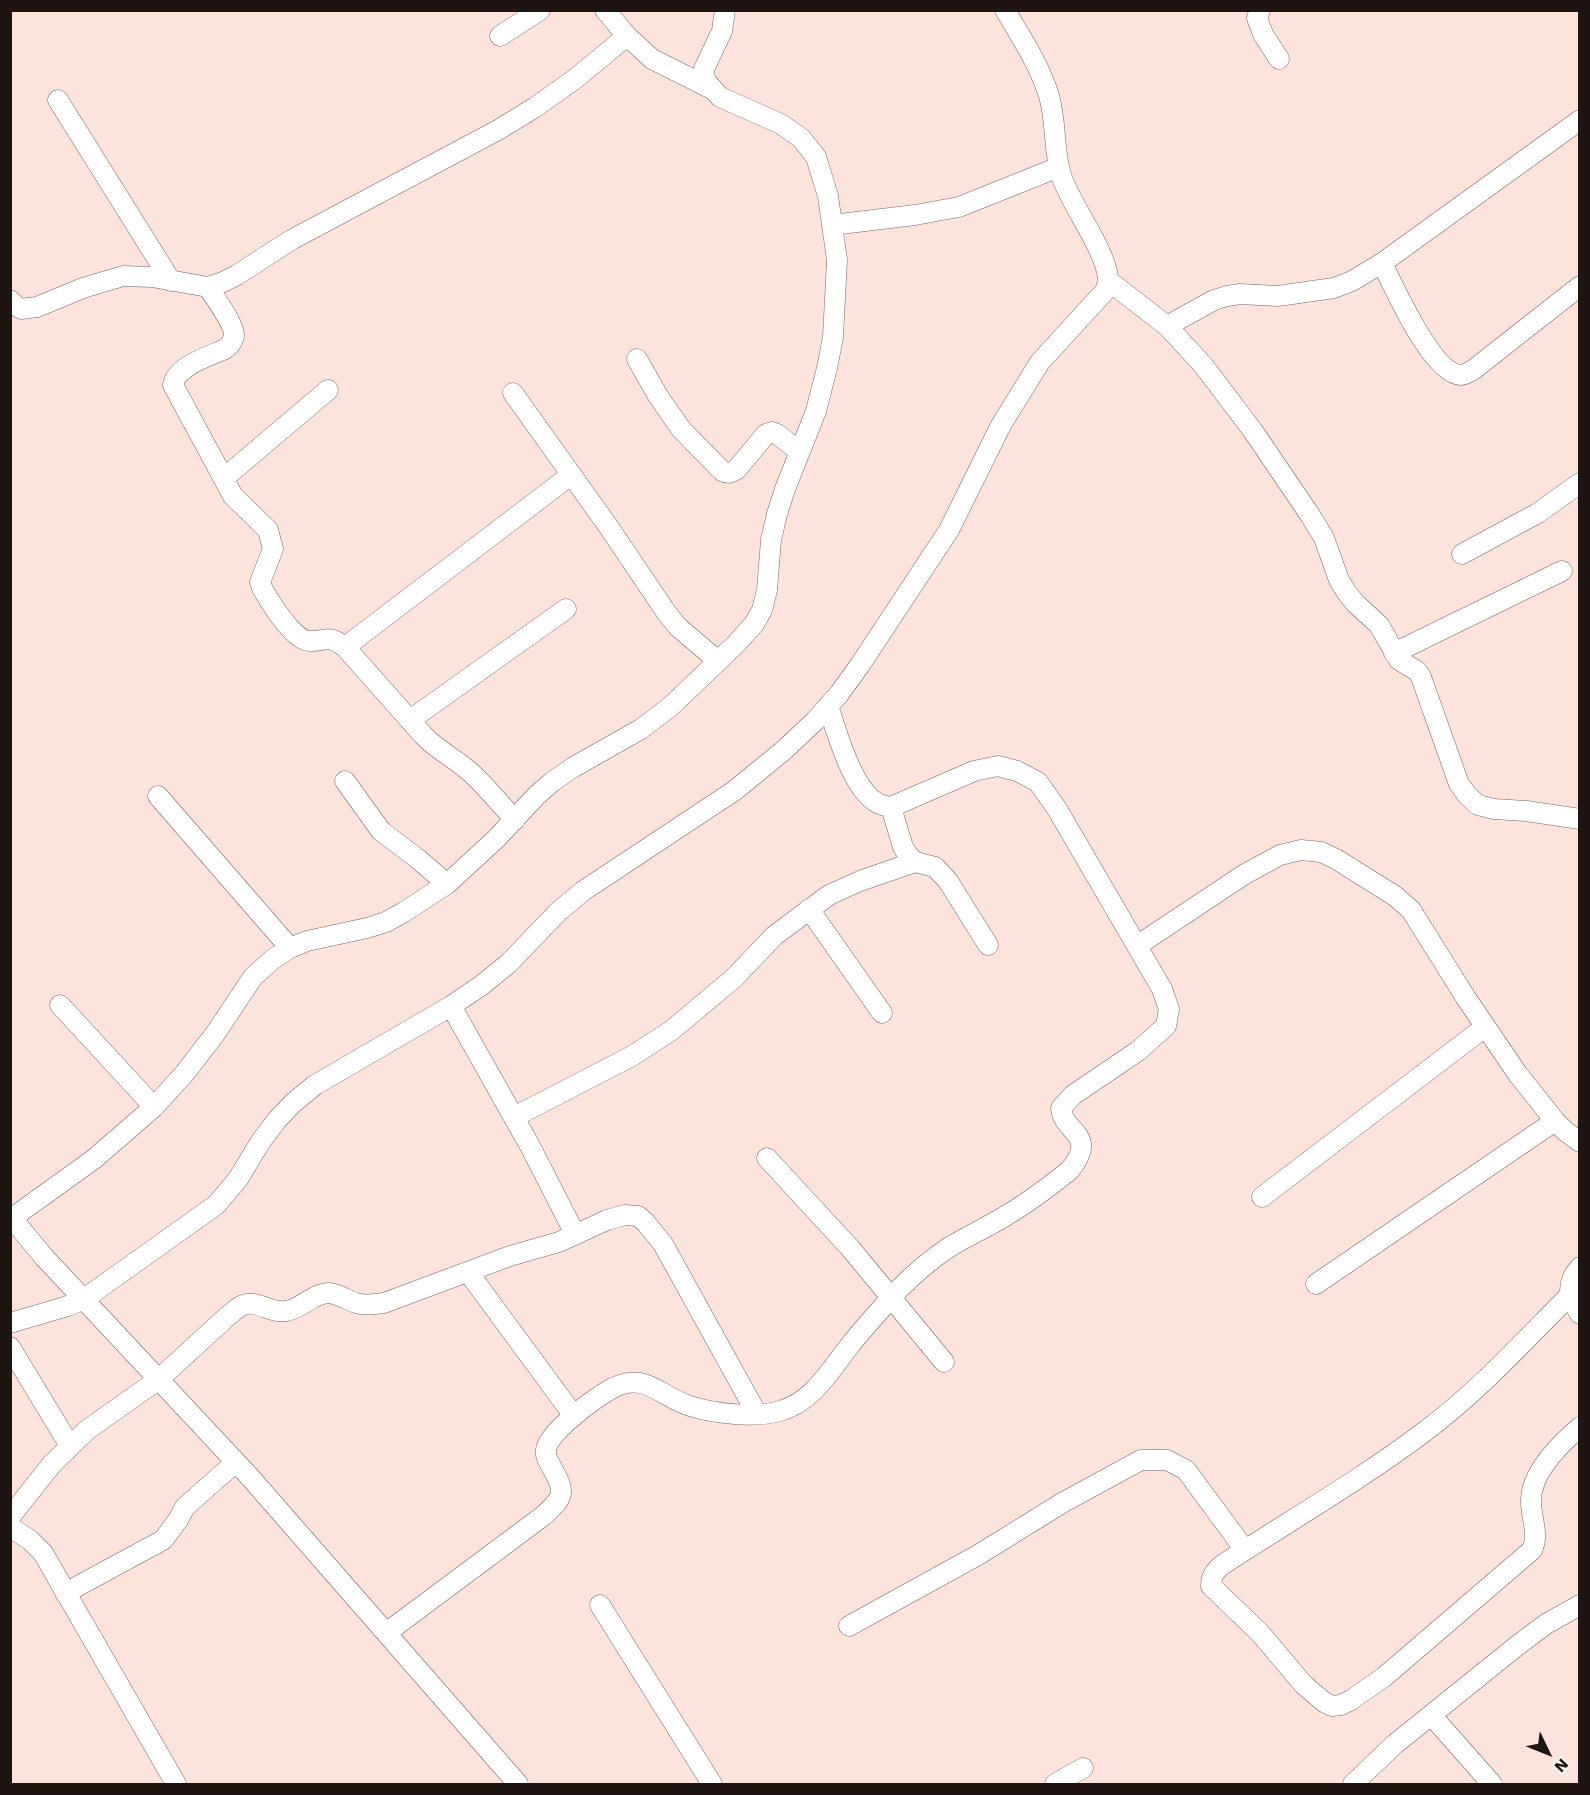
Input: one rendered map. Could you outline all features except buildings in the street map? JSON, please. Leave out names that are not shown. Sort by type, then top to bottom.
[{"type":"street","points":[[500,36],[540,10]]},
{"type":"street","points":[[605,10],[627,36],[652,59],[712,89]]},
{"type":"street","points":[[518,1785],[236,1462],[44,1257],[11,1217],[94,1159],[154,1107],[184,1074],[215,1034],[253,977],[273,958],[307,941],[386,922],[447,884],[552,782],[641,729],[670,707],[754,624],[762,610],[767,590],[771,540],[777,514],[816,411],[827,368],[833,337],[837,260],[828,196],[816,157],[801,138],[781,124],[720,97],[705,80],[704,69],[722,31],[725,10]]},
{"type":"street","points":[[1005,10],[1039,72],[1049,96],[1054,118],[1059,167],[1075,206],[1098,249],[1109,281],[1167,326],[1203,365],[1253,431],[1324,538],[1339,580],[1347,592],[1355,603],[1379,625],[1399,660],[1417,671],[1421,677],[1459,784],[1478,805],[1494,809],[1575,815]]},
{"type":"street","points":[[1260,10],[1257,18],[1263,34],[1279,59]]},
{"type":"street","points":[[10,300],[21,309],[28,309],[123,276],[152,277],[208,287],[237,275],[291,240],[498,130],[534,108],[575,79],[627,36]]},
{"type":"street","points":[[58,100],[171,281]]},
{"type":"street","points":[[1167,326],[1214,300],[1227,296],[1240,294],[1278,296],[1334,288],[1352,281],[1382,263],[1580,120]]},
{"type":"street","points":[[832,225],[959,207],[1059,167]]},
{"type":"street","points":[[1382,263],[1423,342],[1435,358],[1454,374],[1463,375],[1473,370],[1580,286]]},
{"type":"street","points":[[10,1323],[84,1299],[216,1205],[238,1179],[277,1120],[315,1085],[451,1006],[482,985],[509,963],[558,912],[583,891],[734,791],[783,751],[828,705],[860,665],[949,530],[1001,425],[1040,362],[1105,291],[1109,281]]},
{"type":"street","points":[[208,287],[233,329],[233,339],[225,349],[182,371],[174,380],[173,385],[233,496],[268,530],[272,539],[271,559],[260,582],[262,588],[300,638],[307,641],[330,638],[345,647],[435,747],[477,778],[515,820]]},
{"type":"street","points":[[637,359],[658,396],[681,429],[727,474],[736,469],[766,434],[772,432],[800,452]]},
{"type":"street","points":[[224,478],[328,390]]},
{"type":"street","points":[[513,393],[666,612],[678,627],[718,662]]},
{"type":"street","points":[[345,647],[571,475]]},
{"type":"street","points":[[1462,554],[1538,513],[1580,483]]},
{"type":"street","points":[[1394,653],[1562,571]]},
{"type":"street","points":[[410,720],[566,609]]},
{"type":"street","points":[[386,1633],[543,1516],[556,1503],[562,1492],[561,1484],[545,1453],[547,1443],[574,1416],[611,1389],[635,1382],[649,1384],[679,1402],[691,1406],[716,1412],[757,1414],[780,1411],[810,1395],[892,1298],[920,1269],[950,1247],[1008,1215],[1070,1170],[1081,1148],[1080,1138],[1062,1114],[1061,1108],[1073,1095],[1138,1051],[1166,1026],[1169,1010],[1162,989],[1057,808],[1038,782],[1017,771],[998,766],[974,771],[891,807],[882,805],[871,799],[862,789],[845,753],[828,705]]},
{"type":"street","points":[[345,781],[381,831],[447,884]]},
{"type":"street","points":[[158,796],[290,948]]},
{"type":"street","points":[[891,807],[903,847],[915,862]]},
{"type":"street","points":[[1138,945],[1245,873],[1280,855],[1301,850],[1321,852],[1395,896],[1411,910],[1517,1073],[1555,1121],[1580,1142]]},
{"type":"street","points":[[514,1117],[632,1056],[672,1030],[734,978],[774,936],[829,895],[860,881],[915,862],[934,867],[948,880],[988,945]]},
{"type":"street","points":[[809,909],[882,1013]]},
{"type":"street","points":[[60,1005],[154,1107]]},
{"type":"street","points":[[451,1006],[514,1117],[575,1234]]},
{"type":"street","points":[[1262,1197],[1485,1027]]},
{"type":"street","points":[[1316,1284],[1555,1121]]},
{"type":"street","points":[[767,1158],[851,1249],[944,1362]]},
{"type":"street","points":[[10,1517],[52,1464],[70,1446],[102,1418],[159,1379],[242,1305],[250,1304],[274,1312],[284,1312],[294,1310],[325,1293],[336,1294],[358,1304],[384,1303],[510,1256],[559,1242],[606,1220],[625,1215],[638,1216],[646,1222],[663,1244],[757,1414]]},
{"type":"street","points":[[1580,1267],[1570,1284],[1570,1295],[1580,1314]]},
{"type":"street","points":[[468,1272],[574,1416]]},
{"type":"street","points":[[1570,1295],[1465,1399],[1426,1431],[1366,1475],[1216,1570],[1211,1579],[1211,1586],[1260,1634],[1304,1685],[1324,1702],[1332,1706],[1341,1706],[1384,1677],[1532,1550],[1535,1544],[1531,1498],[1534,1485],[1544,1465],[1565,1440],[1580,1427]]},
{"type":"street","points":[[10,1347],[70,1446]]},
{"type":"street","points":[[849,1626],[978,1555],[1062,1503],[1141,1460],[1167,1460],[1186,1470],[1245,1550]]},
{"type":"street","points":[[66,1593],[163,1540],[196,1495],[236,1462]]},
{"type":"street","points":[[10,1527],[30,1540],[43,1554],[176,1785]]},
{"type":"street","points":[[600,1605],[712,1785]]},
{"type":"street","points":[[1353,1785],[1395,1744],[1536,1631],[1576,1613]]},
{"type":"street","points":[[1431,1715],[1492,1785]]},
{"type":"street","points":[[1055,1785],[1083,1768]]}]
